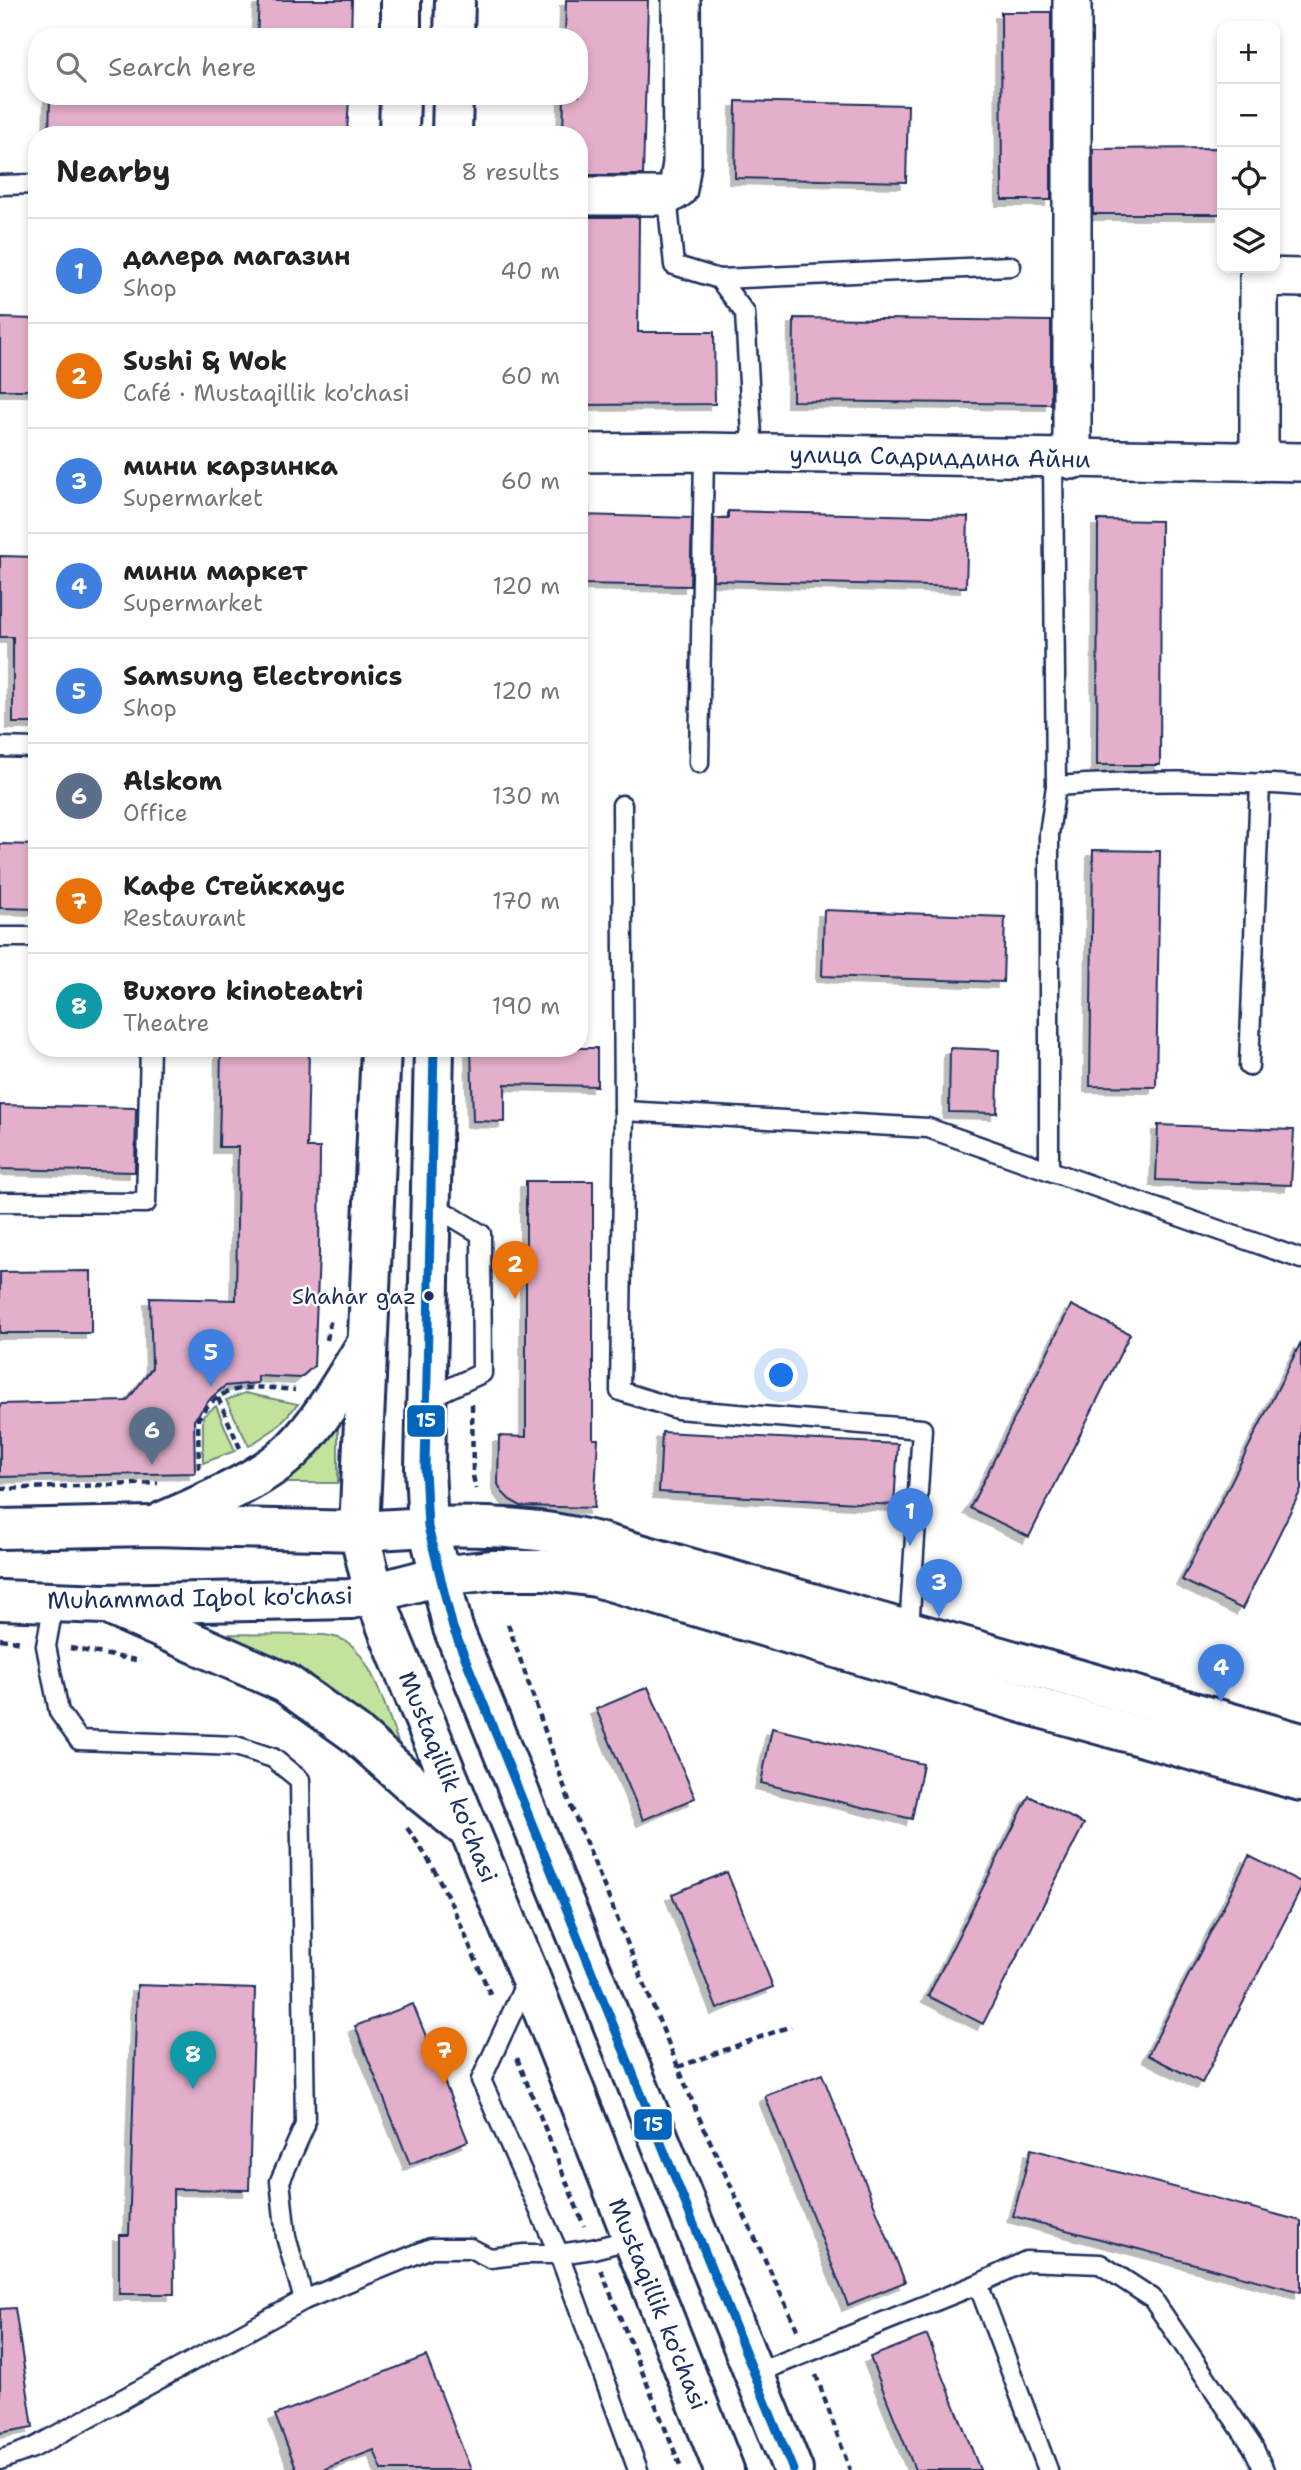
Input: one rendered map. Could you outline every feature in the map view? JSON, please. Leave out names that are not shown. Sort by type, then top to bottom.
[{"type":"main road","points":[[401,0],[401,28]]},
{"type":"main road","points":[[454,28],[455,0]]},
{"type":"main road","points":[[399,126],[400,105]]},
{"type":"main road","points":[[452,126],[453,105]]},
{"type":"main road","name":"Mustaqillik ko'chasi","points":[[380,1057],[359,1531],[374,1593],[529,1975],[724,2470]]},
{"type":"main road","points":[[433,1057],[425,1468],[428,1527],[439,1576],[453,1628],[793,2470]]},
{"type":"main road","points":[[152,1525],[220,1496],[289,1453],[308,1433],[367,1343]]},
{"type":"main road","points":[[0,1529],[152,1525],[359,1531],[481,1525],[545,1530],[1301,1742]]},
{"type":"main road","name":"Muhammad Iqbol ko'chasi","points":[[0,1600],[104,1604],[351,1599],[439,1576],[493,1570],[545,1570],[596,1577],[1040,1709],[1301,1781]]},
{"type":"main road","points":[[104,1604],[285,1683],[355,1733],[471,1832]]},
{"type":"street","points":[[588,196],[667,196],[678,189],[682,163],[681,0]]},
{"type":"street","points":[[1062,459],[1072,0]]},
{"type":"street","points":[[1259,462],[1259,277],[1301,278]]},
{"type":"street","name":"улица Садриддина Айни","points":[[588,453],[704,452],[1301,462]]},
{"type":"lane","points":[[0,185],[28,184]]},
{"type":"lane","points":[[667,196],[674,265],[719,279],[1011,266]]},
{"type":"lane","points":[[719,279],[745,313],[753,453]]},
{"type":"lane","points":[[699,763],[704,452]]},
{"type":"lane","points":[[1049,1170],[1049,834],[1056,786],[1062,459]]},
{"type":"lane","points":[[0,747],[28,748]]},
{"type":"lane","points":[[1056,786],[1110,782],[1260,783],[1301,786]]},
{"type":"lane","points":[[1249,1066],[1260,783]]},
{"type":"lane","points":[[622,805],[624,1111],[620,1391],[677,1409],[922,1429],[909,1630]]},
{"type":"lane","points":[[0,937],[28,937]]},
{"type":"lane","points":[[0,1202],[146,1203],[150,1057]]},
{"type":"lane","points":[[624,1111],[928,1128],[1301,1259]]},
{"type":"lane","points":[[426,1399],[482,1373],[481,1234],[430,1203]]},
{"type":"lane","points":[[54,1602],[46,1646],[59,1712],[79,1740],[236,1746],[273,1758],[300,1780],[305,2125],[280,2181],[286,2237],[304,2300]]},
{"type":"lane","points":[[529,1975],[481,2080],[559,2254],[638,2470]]},
{"type":"lane","points":[[0,2460],[33,2448],[304,2300],[431,2248],[470,2248],[490,2258],[524,2253],[559,2254],[632,2239]]},
{"type":"lane","points":[[754,2374],[1026,2262],[1100,2264],[1152,2298],[1253,2447],[1264,2470]]},
{"type":"lane","points":[[978,2284],[1048,2470]]},
{"type":"path","points":[[324,1352],[331,1315]]},
{"type":"path","points":[[199,1478],[198,1419],[218,1398],[238,1388],[302,1390]]},
{"type":"path","points":[[218,1398],[245,1459]]},
{"type":"path","points":[[0,1489],[165,1483]]},
{"type":"path","points":[[508,1624],[571,1806],[697,2113],[808,2352],[850,2470]]},
{"type":"path","points":[[0,1639],[150,1662]]},
{"type":"path","points":[[404,1824],[431,1863],[451,1899],[682,2470]]},
{"type":"path","points":[[678,2067],[791,2026]]},
{"type":"green space","points":[[245,1393],[298,1404],[276,1428],[249,1446],[226,1400]]},
{"type":"green space","points":[[216,1406],[235,1451],[203,1463],[203,1416]]},
{"type":"green space","points":[[338,1422],[338,1483],[280,1483],[313,1455]]},
{"type":"green space","points":[[210,1634],[324,1635],[347,1642],[367,1665],[403,1756],[359,1714],[312,1676],[276,1657]]},
{"type":"building","points":[[259,0],[352,0],[351,28],[257,28]]},
{"type":"building","points":[[566,0],[648,0],[643,175],[588,175],[588,126],[563,126],[564,105],[588,105],[588,28],[565,28]]},
{"type":"building","points":[[1001,12],[1051,12],[1051,200],[1002,200]]},
{"type":"building","points":[[736,101],[908,105],[906,182],[735,178]]},
{"type":"building","points":[[50,105],[349,105],[347,126],[49,126]]},
{"type":"building","points":[[1217,148],[1217,214],[1093,214],[1093,149]]},
{"type":"building","points":[[588,217],[639,217],[638,332],[714,332],[715,404],[588,405]]},
{"type":"building","points":[[0,318],[28,319],[28,390],[0,390]]},
{"type":"building","points":[[794,318],[1051,321],[1051,404],[793,401]]},
{"type":"building","points":[[728,511],[968,517],[966,587],[713,580],[714,518],[728,518]]},
{"type":"building","points":[[588,515],[692,518],[690,586],[588,584]]},
{"type":"building","points":[[1098,520],[1161,521],[1160,765],[1097,765]]},
{"type":"building","points":[[0,556],[28,557],[28,723],[13,723],[13,637],[0,637]]},
{"type":"building","points":[[0,844],[28,845],[28,909],[0,908]]},
{"type":"building","points":[[1093,850],[1160,851],[1156,1087],[1090,1086]]},
{"type":"building","points":[[824,910],[1005,917],[1003,982],[822,976]]},
{"type":"building","points":[[588,1048],[597,1048],[597,1086],[505,1084],[505,1122],[473,1121],[471,1057],[588,1057]]},
{"type":"building","points":[[950,1048],[999,1050],[997,1113],[949,1112]]},
{"type":"building","points":[[221,1057],[309,1057],[307,1148],[320,1148],[314,1366],[300,1378],[258,1376],[258,1383],[225,1386],[211,1398],[194,1420],[195,1473],[0,1477],[0,1404],[127,1401],[152,1368],[150,1298],[236,1300],[238,1147],[219,1147]]},
{"type":"building","points":[[0,1105],[136,1108],[135,1172],[0,1169]]},
{"type":"building","points":[[1158,1125],[1294,1130],[1291,1185],[1156,1180]]},
{"type":"building","points":[[526,1181],[593,1181],[593,1439],[598,1439],[594,1508],[521,1506],[510,1500],[498,1484],[499,1436],[526,1437]]},
{"type":"building","points":[[91,1271],[91,1333],[0,1333],[0,1272]]},
{"type":"building","points":[[1071,1305],[1130,1334],[1029,1537],[970,1508]]},
{"type":"building","points":[[1301,1342],[1301,1490],[1242,1609],[1182,1580]]},
{"type":"building","points":[[662,1432],[898,1444],[894,1505],[659,1492]]},
{"type":"building","points":[[648,1687],[695,1798],[643,1820],[596,1709]]},
{"type":"building","points":[[772,1728],[923,1764],[912,1819],[761,1783]]},
{"type":"building","points":[[1029,1796],[1084,1824],[983,2024],[928,1996]]},
{"type":"building","points":[[1249,1856],[1301,1882],[1301,1889],[1202,2083],[1148,2055]]},
{"type":"building","points":[[727,1872],[773,1987],[717,2009],[672,1894]]},
{"type":"building","points":[[137,1985],[255,1989],[249,2190],[173,2189],[174,2294],[119,2294],[119,2235],[129,2235]]},
{"type":"building","points":[[413,2004],[468,2141],[410,2164],[355,2026]]},
{"type":"building","points":[[822,2074],[905,2282],[848,2305],[765,2096]]},
{"type":"building","points":[[1031,2149],[1301,2221],[1301,2292],[1013,2216]]},
{"type":"building","points":[[15,2308],[33,2427],[0,2433],[0,2309]]},
{"type":"building","points":[[927,2335],[980,2470],[915,2470],[870,2357]]},
{"type":"building","points":[[426,2356],[471,2470],[382,2470],[374,2450],[322,2470],[297,2470],[275,2415]]},
{"type":"transit line","name":"15","points":[[434,1057],[425,1468],[428,1527],[453,1628],[793,2470]]},
{"type":"place","name":"Shahar gaz","points":[[429,1296]]},
{"type":"place","name":"Sushi & Wok","points":[[515,1299]]},
{"type":"place","name":"Samsung Electronics","points":[[211,1387]]},
{"type":"place","name":"Alskom","points":[[152,1465]]},
{"type":"place","name":"далера магазин","points":[[910,1546]]},
{"type":"place","name":"мини карзинка","points":[[939,1617]]},
{"type":"place","name":"мини маркет","points":[[1221,1702]]},
{"type":"place","name":"Кафе Стейкхаус","points":[[444,2085]]},
{"type":"place","name":"Buxoro kinoteatri","points":[[193,2089]]}]
